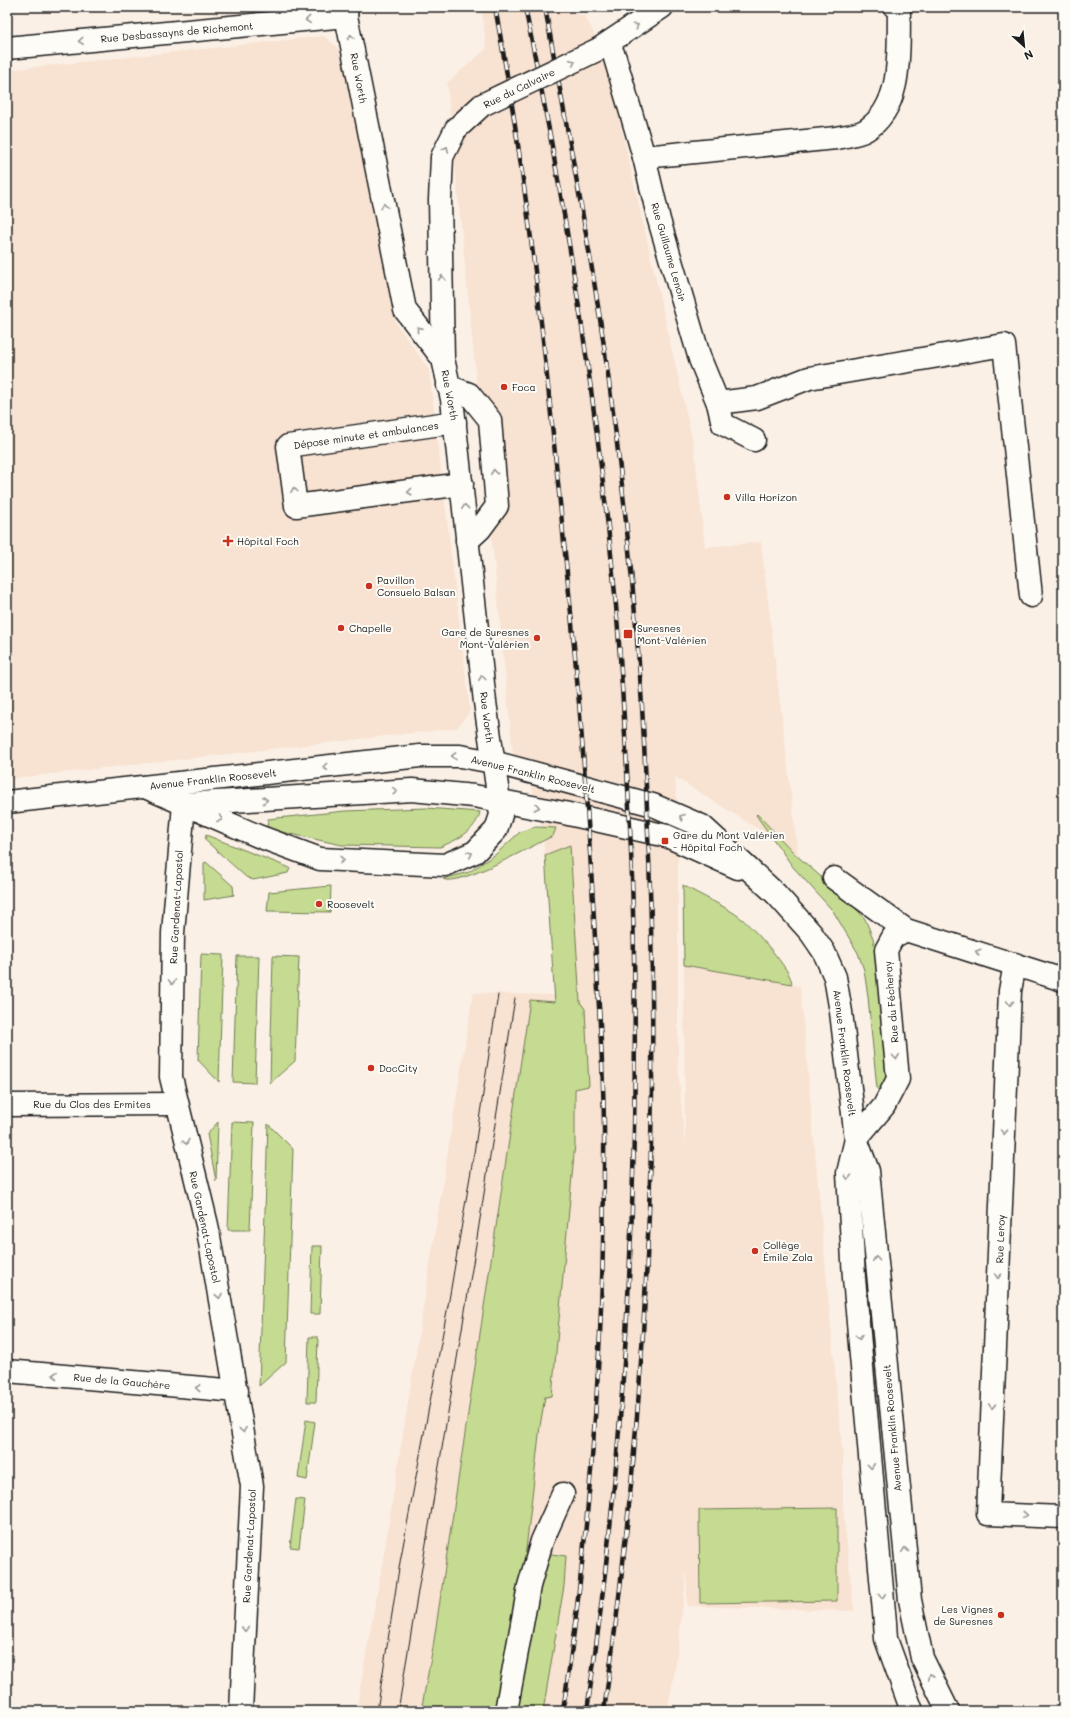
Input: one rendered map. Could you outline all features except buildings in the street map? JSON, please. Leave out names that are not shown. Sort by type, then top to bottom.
[{"type":"street","name":"Rue du Calvaire","points":[[444,359],[440,200],[442,157],[456,129],[482,105],[604,46],[662,7]]},
{"type":"street","points":[[644,157],[836,138],[865,131],[886,111],[895,86],[899,11],[896,7]]},
{"type":"street","name":"Rue Desbassayns de Richemont","points":[[7,48],[347,12]]},
{"type":"street","name":"Rue Worth","points":[[347,12],[405,310],[444,359],[448,386],[452,399],[467,541],[493,762],[499,800]]},
{"type":"street","name":"Rue Guillaume Lenoir","points":[[604,46],[615,58],[644,157],[659,220],[700,359],[718,403],[723,424],[754,440]]},
{"type":"street","points":[[718,403],[757,398],[809,378],[1004,345],[1031,596]]},
{"type":"street","points":[[448,386],[469,394],[490,420],[497,506],[480,529],[467,541]]},
{"type":"street","name":"Dépose minute et ambulances","points":[[455,422],[288,446],[296,506],[462,484]]},
{"type":"street","name":"Avenue Franklin Roosevelt","points":[[7,802],[420,756],[460,756],[493,762],[653,805],[684,818],[702,826],[776,894],[811,933],[824,952],[834,977],[841,1012],[856,1139],[868,1171],[910,1600],[922,1658],[948,1711]]},
{"type":"street","points":[[184,804],[239,776]]},
{"type":"street","name":"Avenue Franklin Roosevelt","points":[[143,786],[258,836],[320,859],[444,865],[475,852],[496,830],[501,815],[499,800]]},
{"type":"street","name":"Avenue Franklin Roosevelt","points":[[184,804],[412,790],[499,800],[667,836],[756,876]]},
{"type":"street","name":"Rue Gardenat-Lapostol","points":[[184,804],[173,941],[171,1076],[207,1224],[237,1391],[252,1486],[241,1711]]},
{"type":"street","points":[[834,878],[906,930],[1063,980]]},
{"type":"street","name":"Rue du Fécheray","points":[[856,1139],[884,1106],[898,1079],[886,950],[892,937],[906,930]]},
{"type":"street","name":"Rue Leroy","points":[[1015,964],[1010,991],[988,1514],[1063,1517]]},
{"type":"street","name":"Rue du Clos des Ermites","points":[[7,1105],[177,1104]]},
{"type":"street","name":"Avenue Franklin Roosevelt","points":[[856,1139],[848,1173],[854,1278],[886,1639],[912,1711]]},
{"type":"street","name":"Rue de la Gauchère","points":[[7,1371],[237,1391]]},
{"type":"street","points":[[506,1711],[529,1586],[542,1541],[563,1494]]},
{"type":"shaded area","points":[[482,7],[568,7],[568,12],[585,16],[605,56],[694,447],[705,547],[761,542],[798,854],[675,777],[678,821],[678,1066],[685,1150],[684,965],[800,986],[843,1459],[843,1508],[854,1611],[687,1606],[687,1570],[675,1670],[667,1711],[356,1711],[383,1560],[473,993],[555,995],[543,835],[527,765],[513,753],[447,83],[486,49]]},
{"type":"shaded area","name":"Hôpital Foch","points":[[324,36],[340,50],[396,323],[429,370],[470,711],[457,728],[7,779],[7,70]]},
{"type":"green space","points":[[426,808],[480,812],[478,819],[470,830],[459,838],[440,847],[342,845],[267,829],[268,819],[345,811]]},
{"type":"green space","points":[[757,814],[795,854],[852,904],[865,919],[873,938],[879,971],[887,1064],[886,1079],[881,1091],[877,1089],[868,997],[864,970],[858,953],[833,911],[793,867],[756,815]]},
{"type":"green space","points":[[535,827],[556,828],[553,836],[497,864],[464,877],[451,880],[443,879],[469,872],[496,854],[520,832]]},
{"type":"green space","points":[[206,835],[290,868],[288,873],[253,880],[246,877],[205,840]]},
{"type":"green space","points":[[570,845],[580,1002],[585,1009],[589,1086],[575,1089],[575,1143],[552,1396],[545,1397],[540,1426],[523,1576],[494,1711],[421,1711],[433,1647],[530,1000],[555,1002],[545,855]]},
{"type":"green space","points":[[206,862],[233,886],[234,895],[204,900],[204,863]]},
{"type":"green space","points":[[683,885],[729,910],[742,919],[763,940],[786,969],[792,984],[684,965]]},
{"type":"green space","points":[[331,886],[330,912],[267,911],[269,892]]},
{"type":"green space","points":[[201,954],[223,955],[219,1082],[198,1060]]},
{"type":"green space","points":[[237,956],[259,956],[255,1083],[233,1082]]},
{"type":"green space","points":[[273,956],[299,957],[295,1061],[270,1083]]},
{"type":"green space","points":[[218,1122],[216,1181],[207,1134]]},
{"type":"green space","points":[[232,1122],[254,1123],[250,1230],[228,1230]]},
{"type":"green space","points":[[268,1124],[293,1149],[286,1362],[259,1386]]},
{"type":"green space","points":[[312,1246],[322,1246],[320,1314],[310,1314]]},
{"type":"green space","points":[[309,1337],[318,1337],[316,1402],[307,1402]]},
{"type":"green space","points":[[306,1420],[315,1422],[307,1480],[298,1478]]},
{"type":"green space","points":[[296,1499],[305,1500],[299,1548],[290,1547]]},
{"type":"green space","points":[[837,1508],[837,1601],[700,1603],[699,1510]]},
{"type":"green space","points":[[544,1553],[566,1556],[564,1586],[543,1711],[509,1711]]},
{"type":"tram line","points":[[377,1711],[400,1562],[449,1300],[474,1153],[498,995]]},
{"type":"tram line","points":[[398,1711],[473,1263],[515,998]]},
{"type":"railway","points":[[495,7],[518,143],[544,348],[575,654],[587,804],[601,1034],[604,1136],[603,1231],[598,1369],[594,1438],[581,1575],[563,1711]]},
{"type":"railway","points":[[525,7],[540,80],[566,226],[599,446],[615,594],[624,710],[630,826],[634,937],[635,1048],[630,1270],[614,1491],[602,1601],[587,1711]]},
{"type":"railway","points":[[545,7],[591,261],[620,464],[643,718],[651,922],[651,1148],[647,1261],[631,1487],[619,1599],[604,1711]]},
{"type":"place","name":"Foca","points":[[504,387]]},
{"type":"place","name":"Villa Horizon","points":[[727,497]]},
{"type":"place","name":"Hôpital Foch","points":[[228,541]]},
{"type":"place","name":"Pavillon Consuelo Balsan","points":[[369,586]]},
{"type":"place","name":"Chapelle","points":[[341,628]]},
{"type":"place","name":"Suresnes Mont-Valérien","points":[[628,634]]},
{"type":"place","name":"Gare de Suresnes Mont-Valérien","points":[[537,638]]},
{"type":"place","name":"Gare du Mont Valérien - Hôpital Foch","points":[[665,841]]},
{"type":"place","name":"Roosevelt","points":[[319,904]]},
{"type":"place","name":"DocCity","points":[[371,1068]]},
{"type":"place","name":"Collège Émile Zola","points":[[755,1251]]},
{"type":"place","name":"Les Vignes de Suresnes","points":[[1001,1615]]}]
